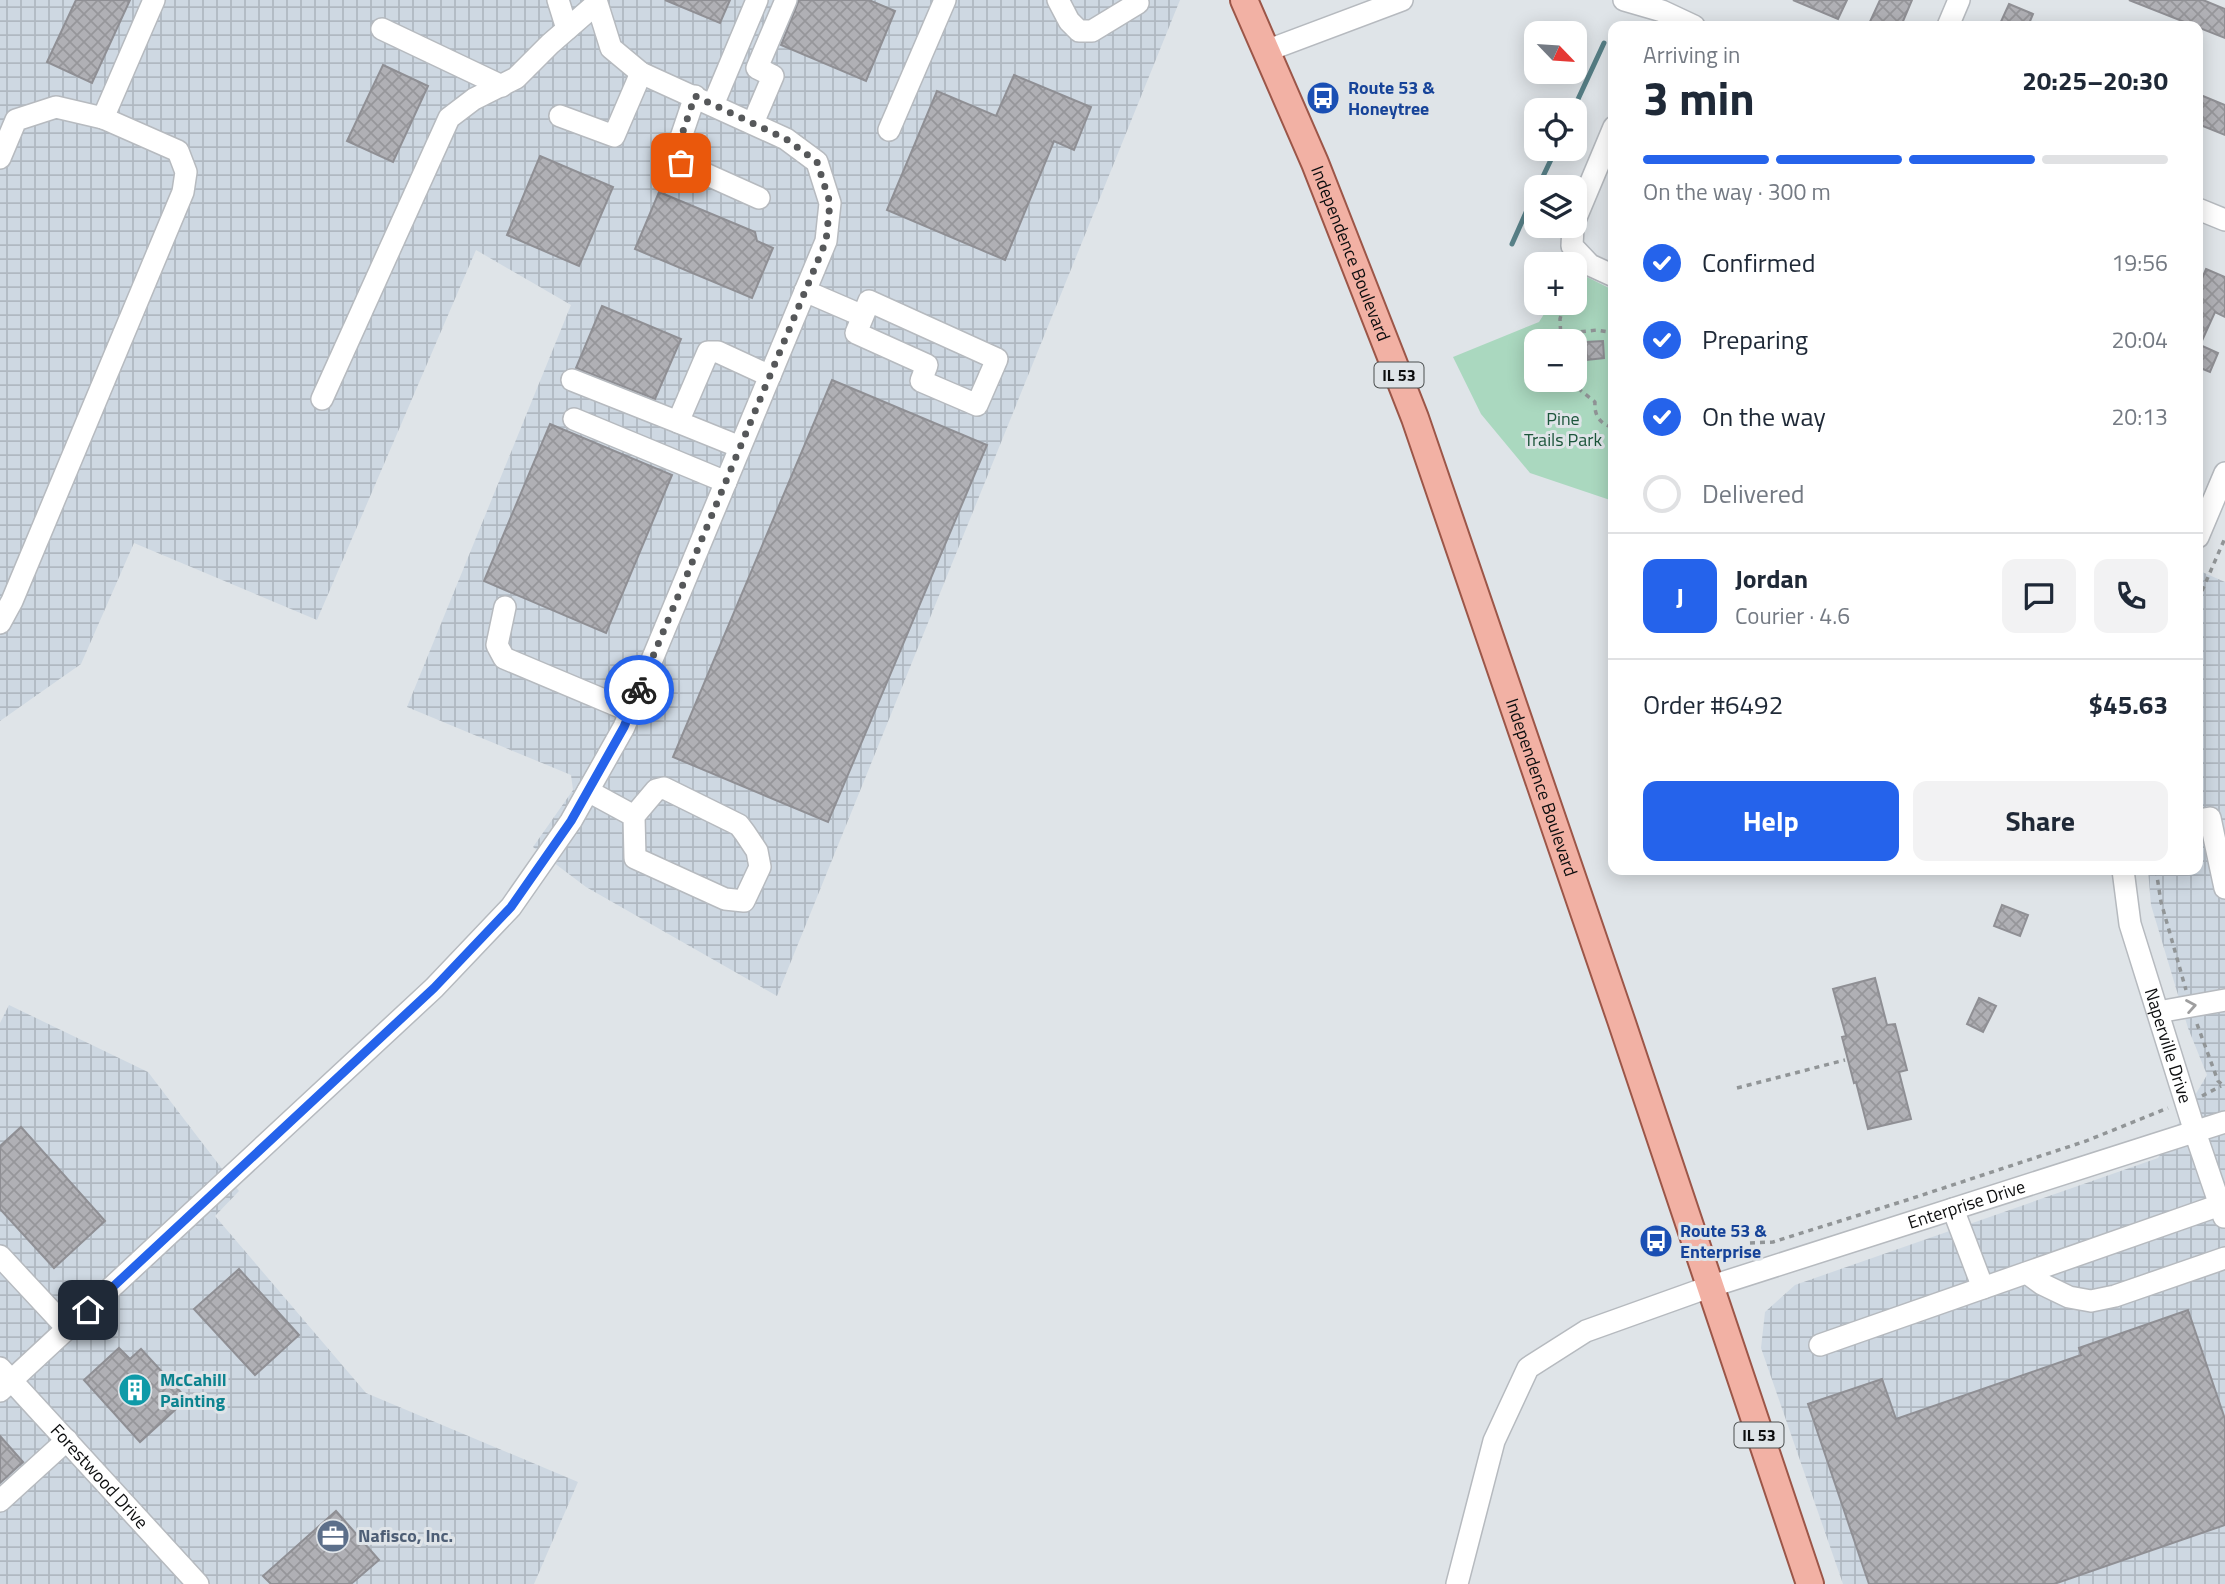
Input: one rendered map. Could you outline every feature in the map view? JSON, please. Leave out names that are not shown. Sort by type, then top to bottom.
[{"type":"main road","name":"Independence Boulevard","points":[[1244,0],[1347,240],[1415,418],[1617,1007],[1810,1584]]},
{"type":"street","points":[[103,118],[154,0]]},
{"type":"street","points":[[558,0],[567,29]]},
{"type":"street","points":[[757,0],[675,155],[681,163],[759,198]]},
{"type":"street","points":[[753,123],[773,76],[757,68],[786,0]]},
{"type":"street","points":[[889,130],[945,0]]},
{"type":"street","points":[[1058,0],[1069,21],[1079,31],[1092,31],[1138,3]]},
{"type":"street","points":[[1624,0],[1682,21]]},
{"type":"street","points":[[1950,21],[1959,0]]},
{"type":"street","points":[[1266,51],[1398,1]]},
{"type":"street","points":[[4,1379],[67,1328],[434,988],[511,907],[571,821],[630,711],[826,241],[830,203],[817,162],[786,139],[641,73],[611,48],[596,2],[516,78],[474,99],[449,118],[322,399]]},
{"type":"street","points":[[382,29],[502,86]]},
{"type":"street","points":[[560,116],[614,136],[641,73]]},
{"type":"street","points":[[0,158],[16,120],[57,107],[103,118],[178,151],[186,172],[183,192],[0,623]]},
{"type":"street","points":[[1587,191],[1608,141]]},
{"type":"street","points":[[2203,211],[2225,220]]},
{"type":"street","points":[[1573,238],[1590,265],[1608,273]]},
{"type":"street","points":[[805,291],[863,316]]},
{"type":"street","points":[[869,301],[998,359],[977,405],[921,381],[927,365],[856,333],[863,316],[869,301]]},
{"type":"street","points":[[678,422],[708,352],[718,352],[770,376]]},
{"type":"street","points":[[572,380],[740,447]]},
{"type":"street","points":[[574,419],[726,482]]},
{"type":"street","points":[[2203,525],[2225,473]]},
{"type":"street","points":[[505,607],[497,645],[504,658],[630,711]]},
{"type":"street","points":[[664,788],[739,825],[757,851],[760,867],[744,901],[725,899],[635,858],[634,816],[656,790],[664,788]]},
{"type":"street","points":[[588,791],[634,816]]},
{"type":"street","points":[[2203,819],[2210,818],[2225,888]]},
{"type":"street","name":"Naperville Drive","points":[[2124,875],[2130,924],[2223,1212]]},
{"type":"street","points":[[2158,1012],[2225,1000]]},
{"type":"street","name":"Enterprise Drive","points":[[1457,1584],[1494,1441],[1528,1368],[1586,1331],[1709,1287],[2225,1122]]},
{"type":"street","points":[[1953,1209],[1983,1288]]},
{"type":"street","points":[[1820,1345],[2027,1273],[2223,1212]]},
{"type":"street","points":[[0,1256],[67,1328]]},
{"type":"street","points":[[2027,1273],[2068,1297],[2091,1301],[2115,1296],[2225,1258]]},
{"type":"street","name":"Forestwood Drive","points":[[4,1379],[67,1440],[198,1584]]},
{"type":"street","points":[[0,1501],[67,1440]]},
{"type":"path","points":[[1587,331],[1608,332]]},
{"type":"path","points":[[1583,392],[1595,402],[1594,413],[1600,421],[1608,425]]},
{"type":"path","points":[[2203,589],[2225,538]]},
{"type":"path","points":[[1750,1243],[1773,1242],[2026,1161],[2086,1141],[2223,1087],[2206,1051],[2191,1006],[2161,902],[2157,875]]},
{"type":"path","points":[[1737,1088],[1845,1060]]},
{"type":"shaded area","points":[[0,0],[1180,0],[777,996],[586,887],[533,847],[573,790],[571,775],[407,707],[571,305],[476,250],[317,620],[134,543],[81,664],[0,721]]},
{"type":"shaded area","points":[[2203,572],[2225,582],[2225,1584],[1843,1584],[1761,1348],[1765,1312],[1795,1285],[2158,1158],[2207,1075],[2188,1028],[2151,905],[2148,875],[2203,875]]},
{"type":"shaded area","points":[[9,1005],[148,1072],[239,1191],[215,1216],[366,1393],[578,1482],[534,1584],[0,1584],[0,1023]]},
{"type":"green space","name":"Pine Trails Park","points":[[1587,277],[1608,288],[1608,499],[1530,473],[1481,414],[1453,357],[1539,322],[1543,315],[1587,315]]},
{"type":"building","points":[[76,0],[130,0],[92,83],[47,62]]},
{"type":"building","points":[[665,0],[730,0],[720,23]]},
{"type":"building","points":[[799,0],[869,0],[895,11],[866,81],[781,45]]},
{"type":"building","points":[[1793,0],[1847,0],[1838,19]]},
{"type":"building","points":[[1880,0],[1912,0],[1903,21],[1870,21]]},
{"type":"building","points":[[2129,0],[2203,0],[2225,9],[2225,38],[2203,29],[2203,21],[2182,21]]},
{"type":"building","points":[[2009,4],[2033,14],[2030,21],[2001,21]]},
{"type":"building","points":[[383,65],[428,86],[393,162],[347,141]]},
{"type":"building","points":[[1014,75],[1091,107],[1074,150],[1054,141],[1005,260],[887,210],[937,91],[996,116]]},
{"type":"building","points":[[2203,96],[2225,105],[2225,135],[2203,126]]},
{"type":"building","points":[[540,156],[613,187],[579,266],[507,235]]},
{"type":"building","points":[[659,192],[755,232],[757,241],[773,248],[752,298],[635,249]]},
{"type":"building","points":[[2206,269],[2225,277],[2225,317],[2215,312],[2203,338],[2203,276]]},
{"type":"building","points":[[602,306],[681,339],[655,399],[576,368]]},
{"type":"building","points":[[1603,341],[1604,358],[1587,360],[1587,342]]},
{"type":"building","points":[[2203,346],[2218,353],[2210,372],[2203,369]]},
{"type":"building","points":[[832,380],[987,445],[828,822],[673,757]]},
{"type":"building","points":[[550,424],[672,475],[606,633],[484,581]]},
{"type":"building","points":[[2002,905],[2028,915],[2020,936],[1994,926]]},
{"type":"building","points":[[1875,978],[1887,1025],[1895,1024],[1907,1070],[1899,1072],[1911,1119],[1868,1129],[1842,1037],[1846,1036],[1833,989]]},
{"type":"building","points":[[1979,998],[1996,1006],[1983,1032],[1967,1024]]},
{"type":"building","points":[[21,1127],[105,1221],[54,1268],[0,1209],[0,1146]]},
{"type":"building","points":[[239,1269],[299,1335],[255,1375],[194,1309]]},
{"type":"building","points":[[2188,1310],[2225,1419],[2225,1525],[2054,1584],[1869,1584],[1808,1404],[1882,1379],[1896,1419],[2081,1355],[2079,1348]]},
{"type":"building","name":"McCahill Painting","points":[[119,1348],[130,1359],[141,1349],[187,1399],[140,1442],[84,1380]]},
{"type":"building","points":[[0,1436],[23,1462],[0,1483]]},
{"type":"building","name":"Nafisco, Inc.","points":[[336,1511],[379,1560],[351,1584],[271,1584],[263,1576]]},
{"type":"waterway","points":[[1579,98],[1604,43]]},
{"type":"waterway","points":[[1544,175],[1550,161]]},
{"type":"waterway","points":[[1512,244],[1524,217]]},
{"type":"way so far","points":[[639,690],[826,241],[830,203],[817,162],[786,139],[695,96],[675,155],[681,163]]},
{"type":"place","name":"Route 53 & Honeytree","points":[[1323,98]]},
{"type":"place","name":"Route 53 & Enterprise","points":[[1656,1241]]},
{"type":"place","name":"McCahill Painting","points":[[135,1390]]},
{"type":"place","name":"Nafisco, Inc.","points":[[333,1536]]},
{"type":"route","points":[[88,1310],[434,988],[511,907],[571,821],[624,727],[639,690]]}]
